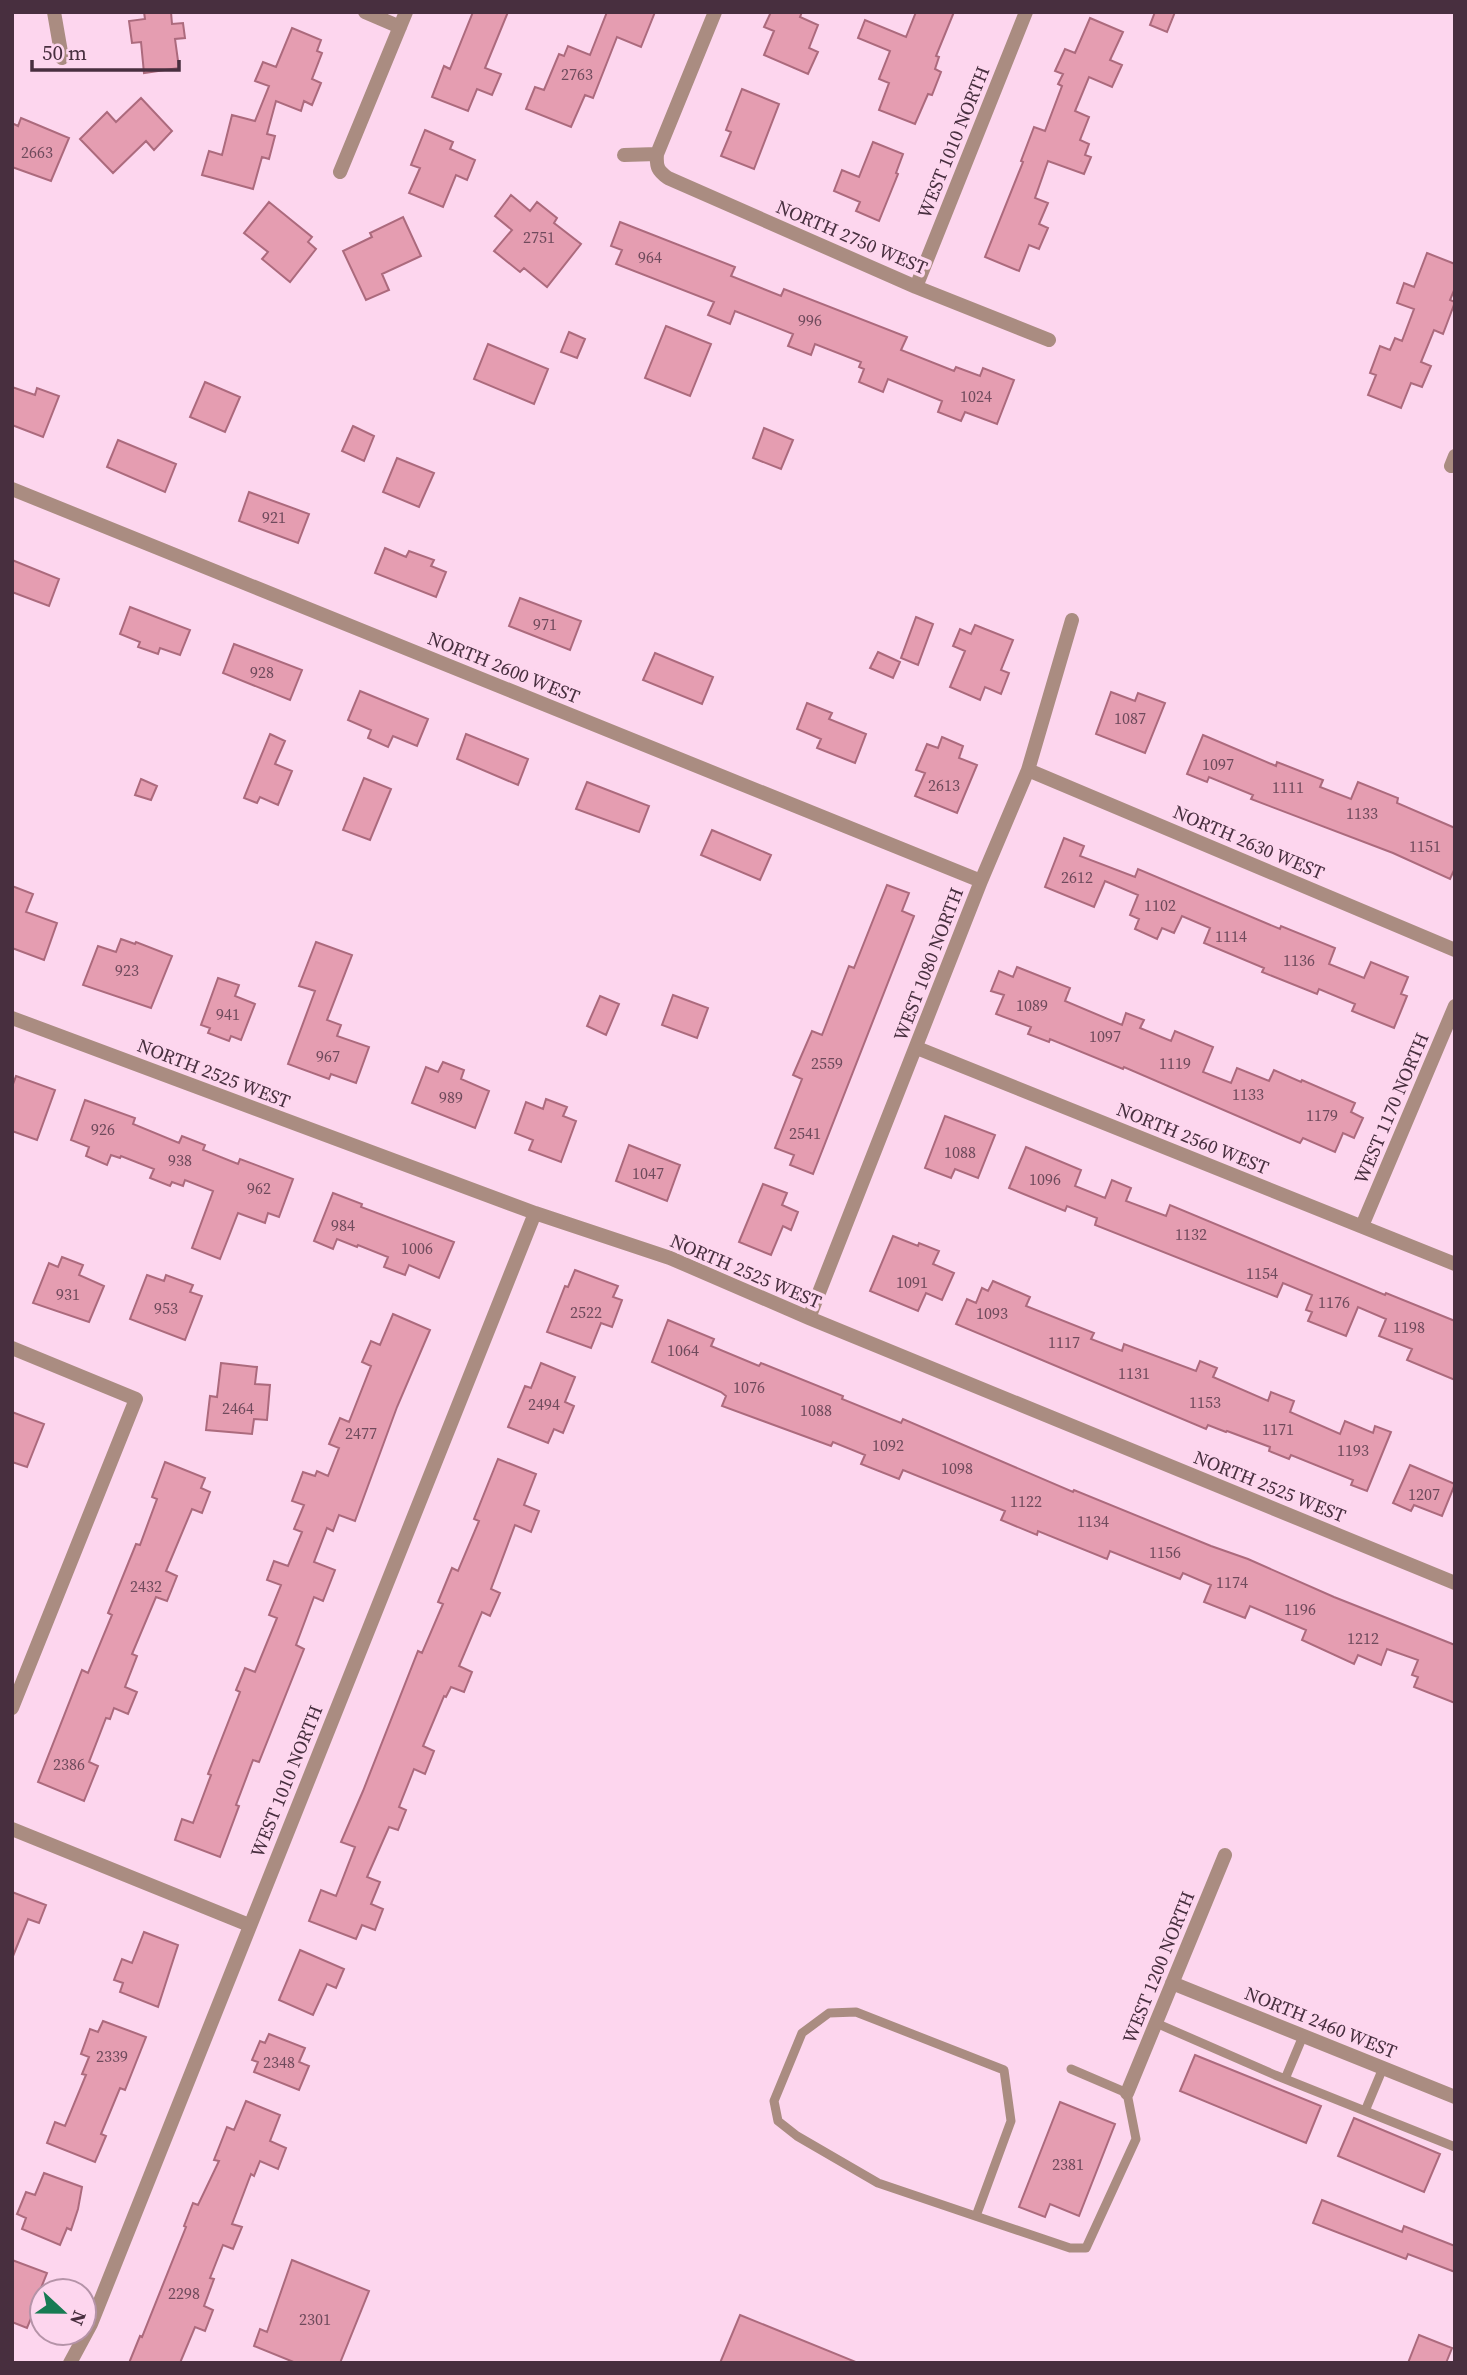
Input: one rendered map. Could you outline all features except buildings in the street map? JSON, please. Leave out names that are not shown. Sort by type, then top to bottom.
[{"type":"street","points":[[54,12],[62,58]]},
{"type":"street","points":[[365,12],[400,27]]},
{"type":"street","points":[[340,172],[406,12]]},
{"type":"street","points":[[624,155],[657,154],[715,12]]},
{"type":"street","name":"WEST 1010 NORTH","points":[[916,287],[1027,12]]},
{"type":"street","name":"NORTH 2750 WEST","points":[[657,154],[659,172],[668,178],[916,287],[1049,340]]},
{"type":"street","name":"NORTH 2600 WEST","points":[[12,489],[981,881]]},
{"type":"street","name":"WEST 1080 NORTH","points":[[809,1318],[981,881],[1028,769],[1072,620]]},
{"type":"street","name":"NORTH 2630 WEST","points":[[1028,769],[1455,950]]},
{"type":"street","name":"WEST 1170 NORTH","points":[[1362,1226],[1455,1006]]},
{"type":"street","name":"NORTH 2525 WEST","points":[[12,1018],[535,1213],[670,1258],[809,1318],[1455,1583]]},
{"type":"street","name":"NORTH 2560 WEST","points":[[917,1048],[1455,1264]]},
{"type":"street","name":"WEST 1010 NORTH","points":[[70,2363],[91,2323],[535,1213]]},
{"type":"street","points":[[12,1348],[136,1399],[12,1708]]},
{"type":"street","points":[[12,1829],[249,1925]]},
{"type":"street","name":"WEST 1200 NORTH","points":[[1127,2093],[1225,1855]]},
{"type":"street","name":"NORTH 2460 WEST","points":[[1172,1983],[1455,2097]]},
{"type":"lane","points":[[976,2216],[1011,2121],[1004,2070],[856,2011],[829,2013],[802,2033],[774,2101],[778,2121],[797,2136],[878,2183],[1070,2248],[1086,2248],[1136,2139],[1127,2093],[1072,2069]]},
{"type":"lane","points":[[1156,2023],[1285,2079],[1455,2147]]},
{"type":"lane","points":[[1285,2079],[1303,2036]]},
{"type":"lane","points":[[1365,2111],[1383,2068]]}]
